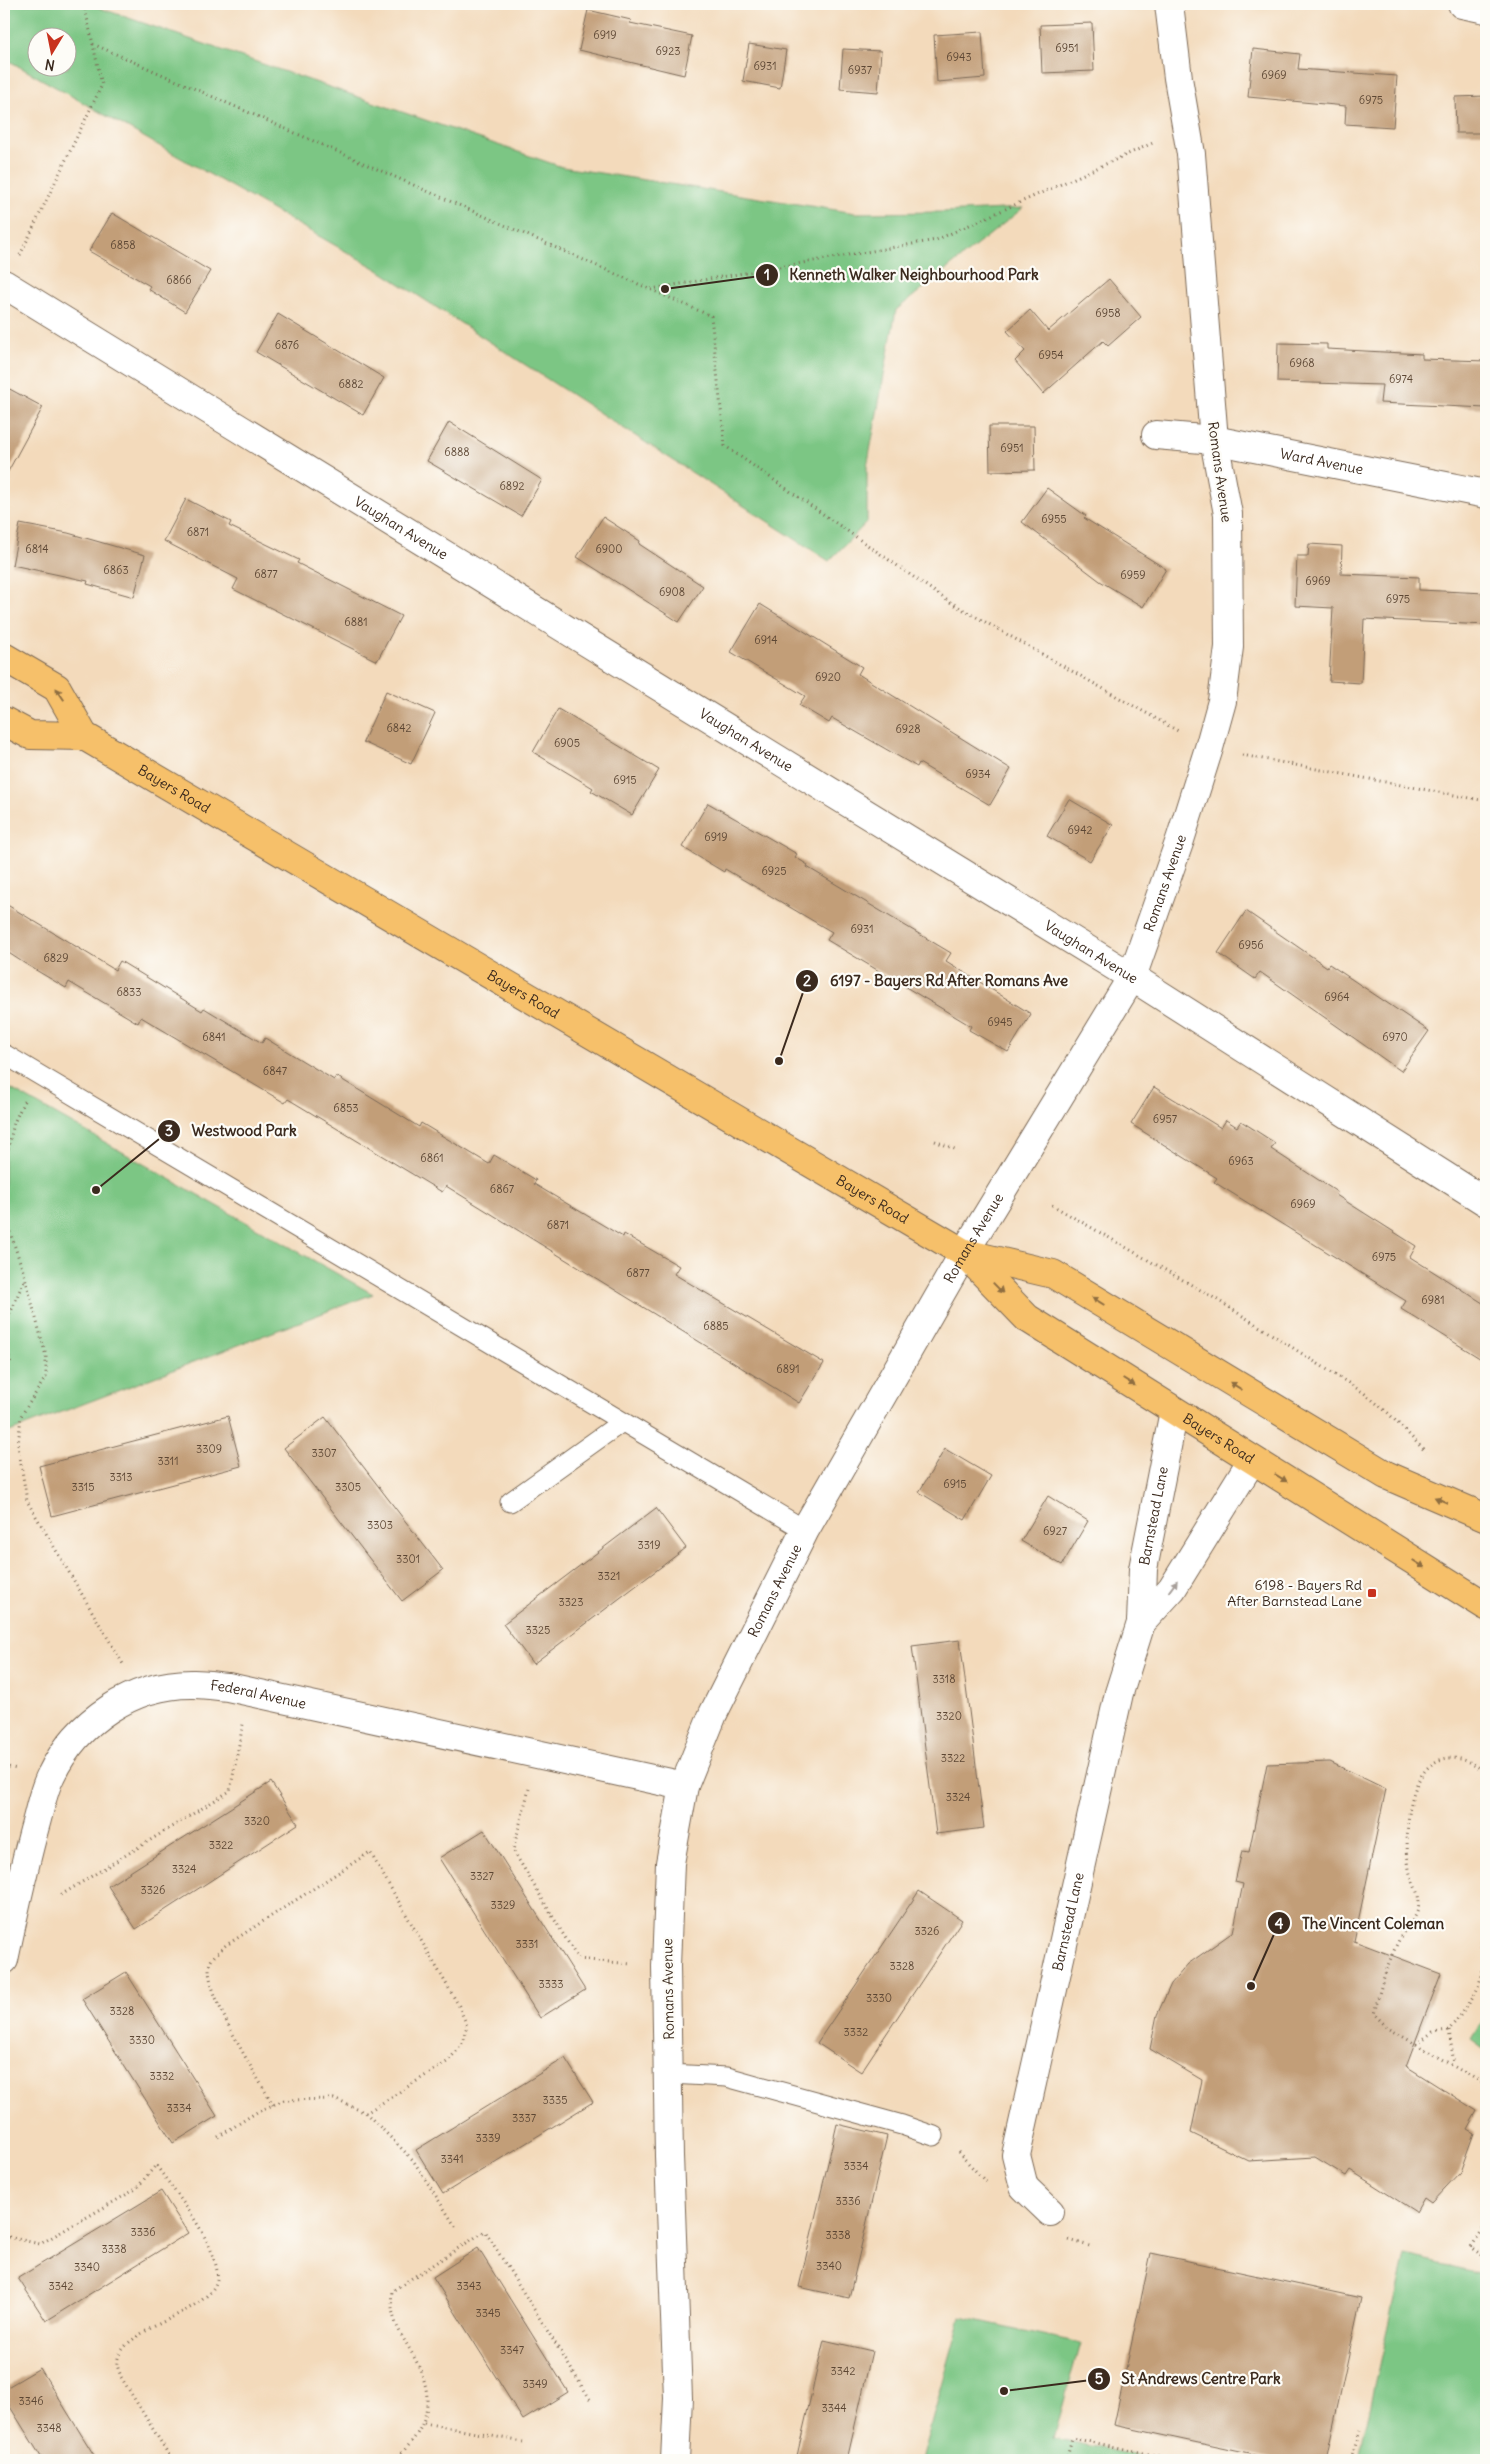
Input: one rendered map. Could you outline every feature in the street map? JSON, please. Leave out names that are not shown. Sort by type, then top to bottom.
[{"type":"main road","points":[[4,657],[57,688],[84,736],[30,736],[4,721]]},
{"type":"main road","name":"Bayers Road","points":[[84,736],[964,1253],[1027,1318],[1486,1606]]},
{"type":"main road","name":"Bayers Road","points":[[964,1253],[1053,1274],[1386,1475],[1486,1518]]},
{"type":"street","name":"Romans Avenue","points":[[675,2460],[678,2398],[669,2156],[670,2074],[666,1966],[670,1863],[684,1786],[713,1714],[805,1530],[964,1253],[1132,977],[1161,900],[1222,701],[1229,647],[1228,514],[1214,440],[1199,271],[1197,220],[1187,127],[1178,78],[1169,4]]},
{"type":"street","points":[[1462,4],[1486,9]]},
{"type":"street","name":"Vaughan Avenue","points":[[5,285],[1132,977],[1486,1202]]},
{"type":"street","name":"Ward Avenue","points":[[1156,435],[1214,440],[1486,494]]},
{"type":"street","name":"Barnstead Lane","points":[[1050,2212],[1024,2187],[1016,2155],[1119,1693],[1141,1623],[1143,1569],[1174,1411]]},
{"type":"street","name":"Barnstead Lane","points":[[1141,1623],[1172,1589],[1252,1460]]},
{"type":"street","name":"Federal Avenue","points":[[4,1960],[26,1857],[50,1776],[66,1748],[86,1725],[110,1708],[139,1693],[194,1684],[249,1692],[684,1786]]},
{"type":"lane","points":[[4,1054],[805,1530]]},
{"type":"lane","points":[[510,1502],[622,1422]]},
{"type":"lane","points":[[670,2074],[727,2077],[902,2125],[934,2136]]},
{"type":"path","points":[[5,285],[102,85],[84,4]]},
{"type":"path","points":[[93,44],[711,316],[725,446],[948,601],[1209,748],[1486,801]]},
{"type":"path","points":[[650,289],[936,240],[1187,127]]},
{"type":"path","points":[[37,1074],[14,1122],[5,1163],[4,1214],[25,1277],[46,1356],[46,1378],[21,1416],[18,1446],[27,1501],[139,1693]]},
{"type":"path","points":[[935,1141],[957,1150]]},
{"type":"path","points":[[1052,1205],[1216,1299],[1364,1393],[1388,1413],[1426,1452]]},
{"type":"path","points":[[4,1328],[25,1277]]},
{"type":"path","points":[[4,1337],[11,1364],[4,1366]]},
{"type":"path","points":[[61,1895],[230,1791],[249,1692]]},
{"type":"path","points":[[538,1754],[513,1850],[578,1959],[666,1966]]},
{"type":"path","points":[[1486,1774],[1478,1765],[1452,1758],[1431,1764],[1419,1781],[1410,1802],[1408,1833],[1409,1870],[1419,1898],[1418,1909],[1411,1923],[1400,1936],[1380,1989],[1374,2014],[1388,2028],[1454,2064],[1486,2085]]},
{"type":"path","points":[[274,2105],[213,1995],[209,1972],[210,1962],[225,1946],[370,1852],[459,2006],[467,2026],[461,2046],[447,2062],[366,2113]]},
{"type":"path","points":[[1454,2064],[1449,2030],[1473,1998],[1481,1980],[1481,1936],[1486,1924]]},
{"type":"path","points":[[1416,2044],[1433,2032],[1449,2030]]},
{"type":"path","points":[[218,2137],[257,2112],[284,2100],[334,2099],[366,2113],[413,2160],[457,2229]]},
{"type":"path","points":[[4,2236],[40,2244],[136,2189],[156,2165],[206,2240],[217,2271],[216,2284],[203,2299],[138,2337],[124,2349],[117,2363],[121,2378],[172,2460]]},
{"type":"path","points":[[1486,2225],[1471,2248],[1486,2257]]},
{"type":"path","points":[[394,2460],[413,2444],[424,2423],[427,2400],[424,2380],[394,2322],[390,2308],[392,2291],[485,2231],[590,2399]]},
{"type":"path","points":[[424,2423],[523,2442]]},
{"type":"path","points":[[1351,2460],[1360,2431]]},
{"type":"path","points":[[1066,2460],[1072,2438],[1178,2460]]},
{"type":"green space","points":[[4,4],[88,4],[562,167],[855,213],[943,212],[1023,208],[896,310],[867,467],[867,522],[829,561],[377,269],[39,78],[78,78],[78,28],[28,28],[28,72],[4,58]]},
{"type":"green space","points":[[4,1085],[373,1294],[4,1434]]},
{"type":"green space","points":[[1486,2015],[1486,2050],[1471,2039]]},
{"type":"green space","points":[[1405,2256],[1485,2274],[1486,2272],[1486,2460],[1358,2460]]},
{"type":"green space","points":[[961,2317],[1080,2343],[1054,2438],[1156,2460],[921,2460]]},
{"type":"building","points":[[588,10],[631,20],[630,23],[692,36],[684,75],[579,50]]},
{"type":"building","points":[[1092,23],[1094,71],[1042,73],[1040,25]]},
{"type":"building","points":[[982,32],[985,78],[937,82],[934,35]]},
{"type":"building","points":[[749,44],[786,50],[780,88],[743,81]]},
{"type":"building","points":[[843,49],[881,51],[878,92],[840,89]]},
{"type":"building","points":[[1253,49],[1300,54],[1298,69],[1397,76],[1393,127],[1345,124],[1346,106],[1248,97]]},
{"type":"building","points":[[1486,96],[1486,133],[1456,133],[1455,97]]},
{"type":"building","points":[[112,213],[210,271],[185,312],[148,289],[150,286],[89,251]]},
{"type":"building","points":[[1109,279],[1141,317],[1108,346],[1103,341],[1043,394],[1015,361],[1025,351],[1007,331],[1030,310],[1048,331]]},
{"type":"building","points":[[278,314],[384,378],[363,415],[256,352]]},
{"type":"building","points":[[1278,343],[1327,344],[1327,349],[1422,354],[1422,359],[1486,361],[1486,408],[1380,403],[1382,385],[1277,382]]},
{"type":"building","points":[[4,386],[43,407],[4,479]]},
{"type":"building","points":[[449,422],[542,480],[521,516],[427,461]]},
{"type":"building","points":[[989,426],[1034,426],[1035,470],[990,471]]},
{"type":"building","points":[[1047,488],[1086,516],[1084,518],[1166,569],[1143,607],[1100,581],[1022,522]]},
{"type":"building","points":[[186,499],[231,522],[229,526],[299,560],[297,563],[401,616],[377,661],[233,589],[238,579],[164,541]]},
{"type":"building","points":[[603,517],[640,541],[639,544],[703,586],[679,622],[577,557]]},
{"type":"building","points":[[20,524],[68,533],[145,555],[134,597],[87,584],[88,581],[12,565]]},
{"type":"building","points":[[1309,544],[1342,546],[1341,574],[1419,577],[1419,590],[1486,593],[1486,625],[1364,619],[1361,683],[1329,681],[1333,608],[1295,606],[1297,556],[1308,556]]},
{"type":"building","points":[[760,604],[862,667],[858,674],[1011,769],[990,805],[919,763],[917,767],[832,718],[829,723],[799,705],[805,696],[731,652]]},
{"type":"building","points":[[386,691],[435,713],[411,764],[363,742]]},
{"type":"building","points":[[558,709],[659,770],[632,815],[591,791],[593,788],[533,752]]},
{"type":"building","points":[[1069,799],[1113,825],[1090,861],[1047,836]]},
{"type":"building","points":[[708,803],[797,854],[795,857],[808,865],[807,867],[951,953],[946,961],[1031,1014],[1008,1052],[969,1030],[971,1026],[827,940],[832,932],[725,869],[724,872],[682,847]]},
{"type":"building","points":[[4,903],[115,970],[120,961],[202,1011],[204,1008],[262,1043],[265,1038],[334,1080],[336,1076],[419,1127],[421,1123],[489,1164],[494,1155],[536,1180],[534,1184],[623,1237],[624,1234],[679,1266],[674,1274],[824,1363],[799,1403],[446,1186],[442,1192],[288,1099],[285,1103],[141,1017],[138,1023],[69,982],[66,988],[24,963],[4,950]]},
{"type":"building","points":[[1246,911],[1327,967],[1329,964],[1429,1031],[1401,1071],[1260,972],[1255,979],[1218,953]]},
{"type":"building","points":[[1154,1087],[1221,1128],[1226,1120],[1237,1127],[1241,1121],[1275,1143],[1271,1149],[1337,1192],[1336,1195],[1416,1246],[1410,1257],[1486,1305],[1486,1362],[1401,1309],[1406,1301],[1214,1182],[1217,1178],[1131,1124]]},
{"type":"building","points":[[228,1416],[241,1466],[52,1516],[39,1466]]},
{"type":"building","points":[[325,1417],[443,1570],[402,1601],[284,1448]]},
{"type":"building","points":[[945,1449],[991,1476],[965,1520],[919,1492]]},
{"type":"building","points":[[1048,1496],[1088,1521],[1062,1565],[1021,1541]]},
{"type":"building","points":[[656,1508],[686,1548],[533,1664],[503,1624]]},
{"type":"building","points":[[960,1640],[984,1828],[936,1834],[912,1646]]},
{"type":"building","points":[[1330,1762],[1386,1789],[1354,1941],[1441,1974],[1406,2066],[1477,2111],[1467,2129],[1474,2133],[1460,2172],[1431,2203],[1424,2198],[1416,2212],[1350,2170],[1346,2176],[1315,2157],[1249,2161],[1191,2133],[1202,2080],[1150,2049],[1157,2015],[1171,1984],[1188,1964],[1233,1932],[1243,1884],[1235,1882],[1242,1851],[1249,1852],[1267,1764]]},
{"type":"building","points":[[271,1782],[298,1824],[136,1929],[108,1886]]},
{"type":"building","points":[[484,1830],[585,1990],[540,2018],[439,1858]]},
{"type":"building","points":[[919,1891],[962,1920],[861,2072],[817,2043]]},
{"type":"building","points":[[126,1972],[217,2116],[173,2143],[82,1999]]},
{"type":"building","points":[[565,2058],[593,2102],[443,2194],[416,2150]]},
{"type":"building","points":[[837,2124],[887,2136],[849,2298],[799,2287]]},
{"type":"building","points":[[161,2191],[188,2233],[46,2321],[18,2278]]},
{"type":"building","points":[[478,2248],[568,2392],[523,2420],[433,2277]]},
{"type":"building","points":[[1151,2253],[1361,2298],[1326,2460],[1278,2460],[1114,2425]]},
{"type":"building","points":[[824,2340],[872,2351],[847,2460],[796,2460]]},
{"type":"building","points":[[40,2368],[97,2460],[43,2460],[4,2397],[4,2389]]},
{"type":"place","name":"Kenneth Walker Neighbourhood Park","points":[[665,289]]},
{"type":"place","name":"6197 - Bayers Rd After Romans Ave","points":[[779,1061]]},
{"type":"place","name":"Westwood Park","points":[[96,1190]]},
{"type":"place","name":"6198 - Bayers Rd After Barnstead Lane","points":[[1372,1593]]},
{"type":"place","name":"The Vincent Coleman","points":[[1251,1986]]},
{"type":"place","name":"St Andrews Centre Park","points":[[1004,2391]]}]
